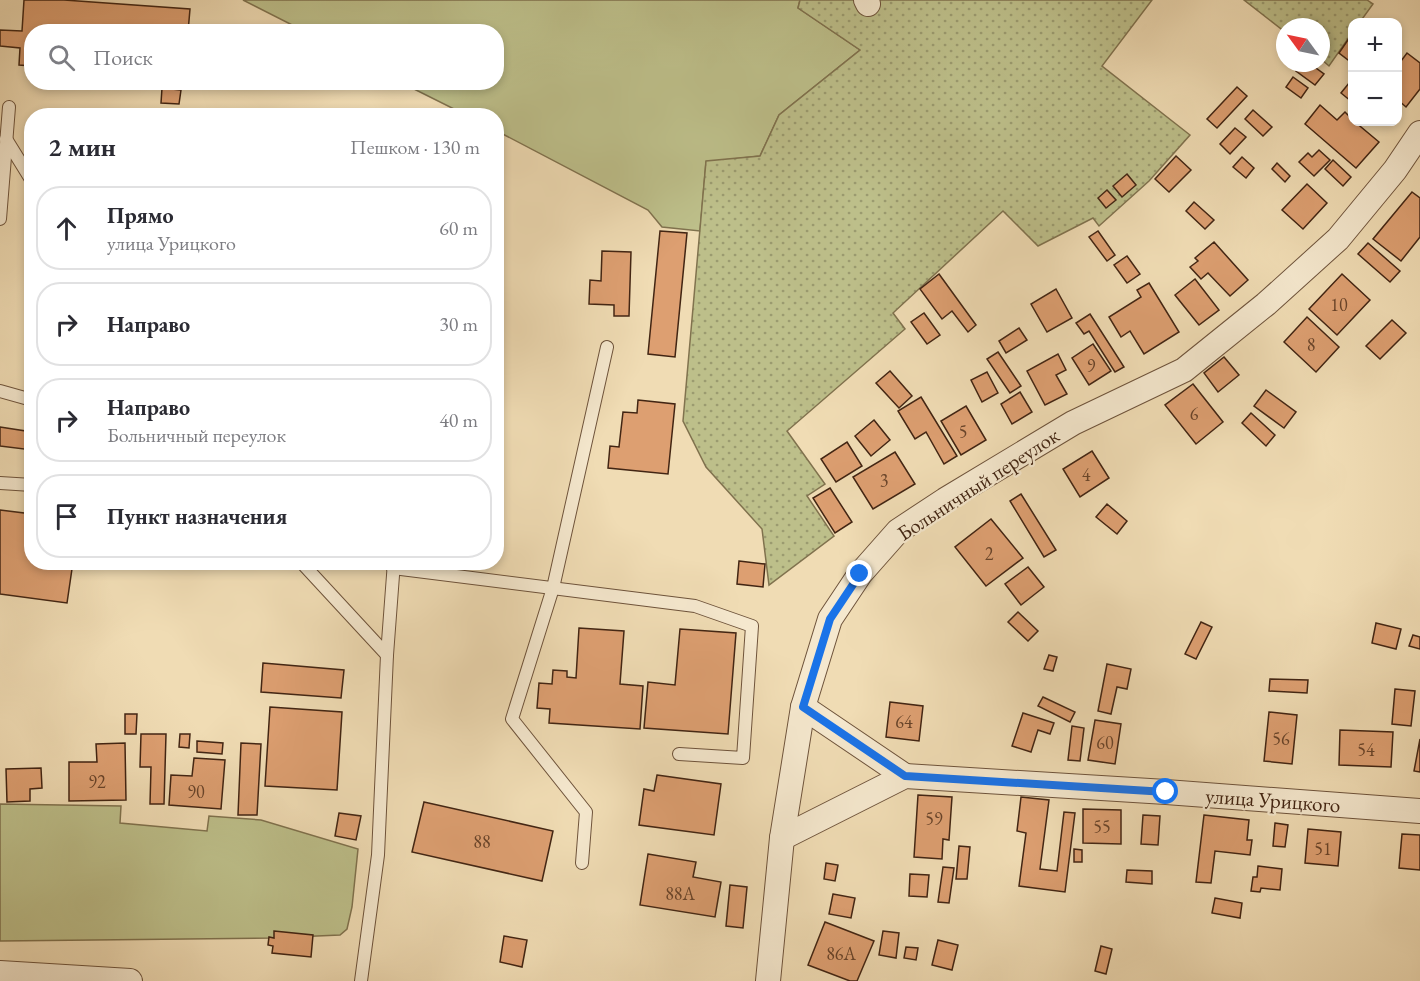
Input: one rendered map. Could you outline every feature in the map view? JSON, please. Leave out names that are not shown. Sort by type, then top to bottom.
[{"type":"street","name":"Больничный переулок","points":[[768,981],[782,838],[803,707],[830,619],[860,574],[898,531],[945,500],[1073,423],[1184,370],[1266,304],[1338,238],[1395,170],[1420,133]]},
{"type":"street","points":[[782,838],[905,776],[803,707]]},
{"type":"street","name":"улица Урицкого","points":[[905,776],[1420,811]]},
{"type":"street","points":[[0,973],[130,981]]},
{"type":"lane","points":[[0,219],[9,107]]},
{"type":"lane","points":[[6,139],[24,168]]},
{"type":"lane","points":[[582,863],[586,812],[512,719],[553,588],[607,347]]},
{"type":"lane","points":[[0,391],[24,398]]},
{"type":"lane","points":[[0,483],[24,484]]},
{"type":"lane","points":[[308,570],[387,655]]},
{"type":"lane","points":[[361,981],[378,855],[387,655],[394,570]]},
{"type":"lane","points":[[429,570],[695,606],[752,626],[743,758],[679,754]]},
{"type":"green space","points":[[243,0],[800,0],[798,8],[860,50],[779,115],[760,156],[706,162],[700,231],[662,227],[648,210],[504,135],[504,108],[452,108],[416,90],[504,90],[504,24],[290,24]]},
{"type":"green space","points":[[800,0],[1152,0],[1102,66],[1190,135],[1149,181],[1099,226],[1093,218],[1038,246],[1003,211],[893,313],[905,329],[787,431],[825,484],[807,496],[834,536],[769,585],[762,529],[706,467],[683,421],[706,161],[760,156],[779,115],[860,50],[798,8]]},
{"type":"green space","points":[[1244,0],[1367,0],[1373,4],[1363,18],[1348,18],[1348,39],[1330,65],[1330,18],[1276,18],[1276,25]]},
{"type":"green space","points":[[0,804],[121,806],[120,823],[207,831],[209,816],[261,820],[358,849],[352,907],[347,929],[340,935],[271,938],[0,941]]},
{"type":"building","points":[[24,0],[64,0],[190,9],[189,24],[24,24],[24,65],[19,65],[20,48],[0,46],[0,30],[22,31]]},
{"type":"building","points":[[1348,40],[1348,60],[1339,53]]},
{"type":"building","points":[[1407,53],[1420,63],[1420,89],[1406,107],[1402,104],[1402,60]]},
{"type":"building","points":[[1297,72],[1324,74],[1315,85]]},
{"type":"building","points":[[1293,77],[1308,88],[1301,98],[1286,87]]},
{"type":"building","points":[[1348,84],[1348,99],[1341,93]]},
{"type":"building","points":[[1237,87],[1247,96],[1217,128],[1207,119]]},
{"type":"building","points":[[162,90],[181,90],[179,104],[161,103]]},
{"type":"building","points":[[1320,105],[1337,120],[1345,112],[1348,115],[1348,126],[1360,126],[1379,142],[1356,168],[1305,124]]},
{"type":"building","points":[[1253,110],[1272,127],[1263,136],[1245,119]]},
{"type":"building","points":[[1235,128],[1246,137],[1230,154],[1220,144]]},
{"type":"building","points":[[1319,150],[1330,160],[1314,176],[1299,162],[1308,153],[1312,157]]},
{"type":"building","points":[[1176,156],[1191,170],[1169,192],[1155,179]]},
{"type":"building","points":[[1242,157],[1254,168],[1246,178],[1233,167]]},
{"type":"building","points":[[1333,160],[1351,177],[1343,186],[1325,169]]},
{"type":"building","points":[[1277,163],[1290,176],[1285,182],[1272,169]]},
{"type":"building","points":[[1127,174],[1136,185],[1122,197],[1113,186]]},
{"type":"building","points":[[1307,184],[1327,203],[1303,229],[1282,210]]},
{"type":"building","points":[[1107,190],[1116,200],[1106,208],[1098,198]]},
{"type":"building","points":[[1412,192],[1420,198],[1420,237],[1401,261],[1373,239]]},
{"type":"building","points":[[1194,202],[1214,220],[1205,229],[1186,211]]},
{"type":"building","points":[[660,231],[687,233],[675,357],[648,354]]},
{"type":"building","points":[[1098,231],[1115,255],[1107,261],[1089,237]]},
{"type":"building","points":[[1214,242],[1248,280],[1230,296],[1208,273],[1201,279],[1190,267],[1198,261],[1195,258]]},
{"type":"building","points":[[1368,243],[1400,271],[1390,282],[1358,254]]},
{"type":"building","points":[[602,251],[631,252],[629,316],[614,316],[614,305],[589,304],[590,280],[601,281]]},
{"type":"building","points":[[1127,256],[1140,274],[1127,283],[1114,265]]},
{"type":"building","points":[[939,274],[976,325],[968,332],[952,311],[942,319],[920,289]]},
{"type":"building","points":[[1342,274],[1370,300],[1337,335],[1309,309]]},
{"type":"building","points":[[1195,279],[1219,310],[1199,325],[1175,295]]},
{"type":"building","points":[[1149,283],[1179,332],[1144,354],[1130,331],[1121,337],[1109,317],[1141,297],[1137,290]]},
{"type":"building","points":[[1056,289],[1072,318],[1047,332],[1031,304]]},
{"type":"building","points":[[924,313],[940,335],[927,344],[911,322]]},
{"type":"building","points":[[1090,314],[1124,367],[1115,372],[1089,331],[1084,334],[1076,323]]},
{"type":"building","points":[[1307,317],[1339,347],[1316,372],[1284,342]]},
{"type":"building","points":[[1392,320],[1406,333],[1380,359],[1366,346]]},
{"type":"building","points":[[1019,328],[1027,340],[1006,353],[999,341]]},
{"type":"building","points":[[1093,344],[1111,371],[1089,385],[1072,358]]},
{"type":"building","points":[[998,352],[1021,386],[1010,393],[987,359]]},
{"type":"building","points":[[1058,354],[1066,370],[1056,375],[1067,394],[1045,405],[1027,371]]},
{"type":"building","points":[[1224,357],[1239,375],[1218,392],[1204,373]]},
{"type":"building","points":[[890,371],[912,396],[899,408],[876,383]]},
{"type":"building","points":[[987,372],[998,393],[982,402],[971,380]]},
{"type":"building","points":[[1193,384],[1223,422],[1196,444],[1165,405]]},
{"type":"building","points":[[1266,390],[1296,412],[1284,428],[1254,406]]},
{"type":"building","points":[[1020,392],[1032,412],[1012,424],[1001,404]]},
{"type":"building","points":[[921,397],[957,456],[944,464],[926,432],[915,439],[898,411]]},
{"type":"building","points":[[638,400],[675,404],[668,474],[608,468],[610,446],[619,447],[623,412],[637,413]]},
{"type":"building","points":[[966,406],[986,440],[961,455],[941,421]]},
{"type":"building","points":[[1251,413],[1275,435],[1266,446],[1242,423]]},
{"type":"building","points":[[874,420],[890,440],[871,456],[855,436]]},
{"type":"building","points":[[0,427],[24,431],[24,449],[0,446]]},
{"type":"building","points":[[847,442],[862,466],[836,482],[821,459]]},
{"type":"building","points":[[1092,451],[1109,478],[1080,497],[1063,469]]},
{"type":"building","points":[[895,452],[915,484],[873,509],[853,477]]},
{"type":"building","points":[[830,488],[852,522],[835,533],[813,498]]},
{"type":"building","points":[[1021,494],[1056,550],[1044,557],[1010,501]]},
{"type":"building","points":[[1107,504],[1127,521],[1117,534],[1096,517]]},
{"type":"building","points":[[0,510],[24,513],[24,570],[72,570],[67,603],[0,594]]},
{"type":"building","points":[[991,519],[1023,558],[986,586],[955,547]]},
{"type":"building","points":[[739,561],[765,564],[763,587],[737,584]]},
{"type":"building","points":[[1028,567],[1044,587],[1021,605],[1005,584]]},
{"type":"building","points":[[1018,612],[1038,631],[1028,641],[1008,622]]},
{"type":"building","points":[[1201,622],[1212,627],[1196,659],[1185,654]]},
{"type":"building","points":[[1376,623],[1401,629],[1396,649],[1372,643]]},
{"type":"building","points":[[579,628],[624,631],[620,684],[643,686],[640,729],[549,723],[550,709],[537,708],[539,683],[552,684],[553,670],[567,671],[567,677],[576,678]]},
{"type":"building","points":[[680,629],[736,633],[728,734],[644,728],[648,682],[675,685]]},
{"type":"building","points":[[1413,635],[1420,637],[1420,649],[1409,646]]},
{"type":"building","points":[[1049,655],[1057,657],[1053,671],[1044,669]]},
{"type":"building","points":[[263,663],[344,670],[341,698],[261,692]]},
{"type":"building","points":[[1107,664],[1131,669],[1127,689],[1117,687],[1111,714],[1098,711]]},
{"type":"building","points":[[1270,679],[1308,680],[1307,693],[1269,691]]},
{"type":"building","points":[[1395,689],[1415,691],[1411,726],[1392,724]]},
{"type":"building","points":[[1043,697],[1075,712],[1070,722],[1038,706]]},
{"type":"building","points":[[890,702],[923,706],[919,741],[886,737]]},
{"type":"building","points":[[270,707],[342,712],[337,790],[265,786]]},
{"type":"building","points":[[1269,712],[1297,715],[1292,764],[1264,761]]},
{"type":"building","points":[[1023,713],[1054,723],[1050,734],[1038,730],[1031,752],[1012,746]]},
{"type":"building","points":[[125,714],[137,714],[136,734],[125,734]]},
{"type":"building","points":[[1095,720],[1121,724],[1115,764],[1088,760]]},
{"type":"building","points":[[1072,726],[1084,728],[1080,761],[1068,760]]},
{"type":"building","points":[[1340,730],[1393,732],[1391,767],[1339,765]]},
{"type":"building","points":[[141,734],[166,734],[164,804],[150,804],[151,767],[140,767]]},
{"type":"building","points":[[180,734],[190,734],[189,748],[179,747]]},
{"type":"building","points":[[1420,739],[1420,772],[1414,771]]},
{"type":"building","points":[[197,741],[223,743],[222,754],[197,752]]},
{"type":"building","points":[[125,743],[126,800],[69,801],[69,762],[97,762],[96,744]]},
{"type":"building","points":[[241,743],[261,744],[257,815],[238,815]]},
{"type":"building","points":[[194,758],[225,760],[221,809],[169,805],[171,775],[192,776]]},
{"type":"building","points":[[41,768],[42,788],[30,789],[30,801],[7,802],[6,769]]},
{"type":"building","points":[[657,775],[721,784],[714,835],[639,825],[644,789],[654,791]]},
{"type":"building","points":[[918,795],[952,797],[949,840],[943,839],[942,859],[914,857]]},
{"type":"building","points":[[1021,797],[1049,800],[1040,869],[1057,871],[1064,812],[1075,813],[1065,892],[1019,886],[1026,833],[1017,831]]},
{"type":"building","points":[[424,802],[553,831],[542,881],[412,852]]},
{"type":"building","points":[[1083,809],[1121,810],[1121,844],[1083,843]]},
{"type":"building","points":[[339,813],[361,816],[356,840],[335,836]]},
{"type":"building","points":[[1143,815],[1160,816],[1158,845],[1141,844]]},
{"type":"building","points":[[1204,815],[1249,820],[1247,840],[1252,840],[1250,855],[1215,851],[1211,883],[1196,882]]},
{"type":"building","points":[[1275,823],[1288,825],[1285,847],[1273,846]]},
{"type":"building","points":[[1308,829],[1341,832],[1338,866],[1305,863]]},
{"type":"building","points":[[1402,834],[1420,835],[1420,870],[1399,868]]},
{"type":"building","points":[[959,846],[970,847],[967,879],[956,879]]},
{"type":"building","points":[[1074,849],[1082,850],[1082,862],[1074,862]]},
{"type":"building","points":[[648,854],[696,862],[693,877],[721,882],[715,917],[640,905]]},
{"type":"building","points":[[826,863],[838,865],[835,881],[824,879]]},
{"type":"building","points":[[1258,866],[1282,869],[1280,890],[1261,888],[1260,892],[1251,891],[1253,877],[1257,877]]},
{"type":"building","points":[[943,867],[954,868],[949,903],[938,902]]},
{"type":"building","points":[[1127,870],[1152,871],[1152,884],[1126,882]]},
{"type":"building","points":[[910,874],[929,875],[927,897],[909,896]]},
{"type":"building","points":[[730,885],[747,887],[743,928],[726,926]]},
{"type":"building","points":[[833,894],[855,898],[851,918],[829,914]]},
{"type":"building","points":[[1215,898],[1242,903],[1240,918],[1212,913]]},
{"type":"building","points":[[825,922],[874,941],[857,981],[850,981],[808,965]]},
{"type":"building","points":[[274,931],[313,935],[311,957],[272,953],[273,946],[268,945],[269,937],[274,938]]},
{"type":"building","points":[[883,931],[899,933],[896,958],[879,955]]},
{"type":"building","points":[[504,936],[527,940],[522,967],[500,962]]},
{"type":"building","points":[[938,940],[958,945],[952,970],[932,965]]},
{"type":"building","points":[[1101,946],[1112,949],[1106,974],[1095,971]]},
{"type":"building","points":[[906,947],[918,948],[916,960],[904,958]]},
{"type":"route","points":[[860,574],[830,619],[803,707],[905,776],[1166,792]]}]
